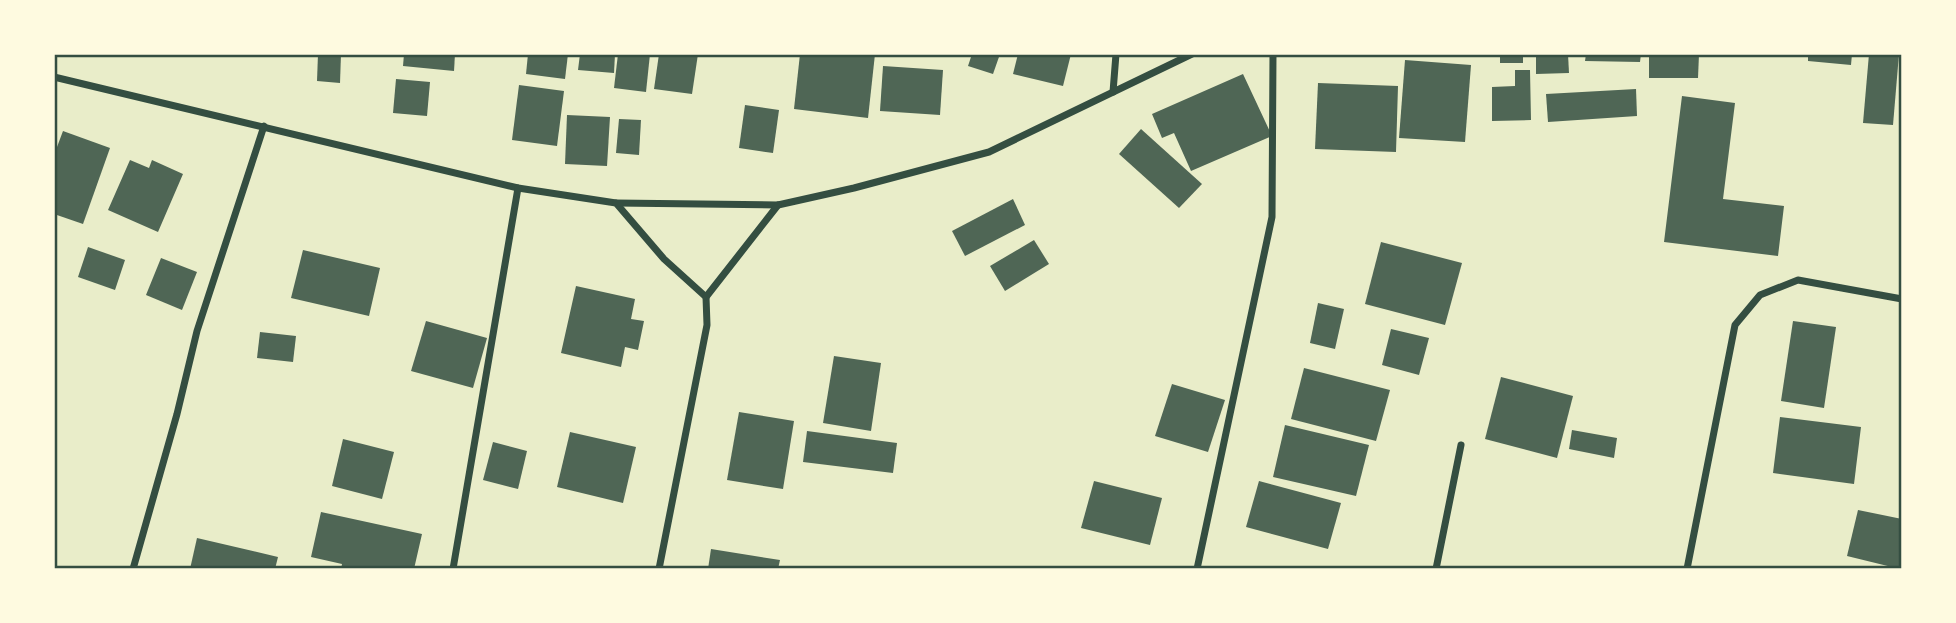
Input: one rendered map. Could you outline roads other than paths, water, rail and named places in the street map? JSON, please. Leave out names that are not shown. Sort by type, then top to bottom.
[{"type":"street","points":[[1113,92],[1116,54]]},
{"type":"street","points":[[54,77],[518,188],[615,203],[778,205],[989,152],[1192,54]]},
{"type":"street","points":[[1197,569],[1272,217],[1273,54]]},
{"type":"street","points":[[133,569],[177,415],[197,331],[264,126]]},
{"type":"street","points":[[453,569],[518,188]]},
{"type":"street","points":[[615,203],[664,259],[706,297]]},
{"type":"street","points":[[659,569],[707,325],[706,297],[778,205]]},
{"type":"street","points":[[1687,569],[1735,325],[1760,295],[1798,280],[1902,299]]},
{"type":"street","points":[[1437,569],[1461,445]]}]
